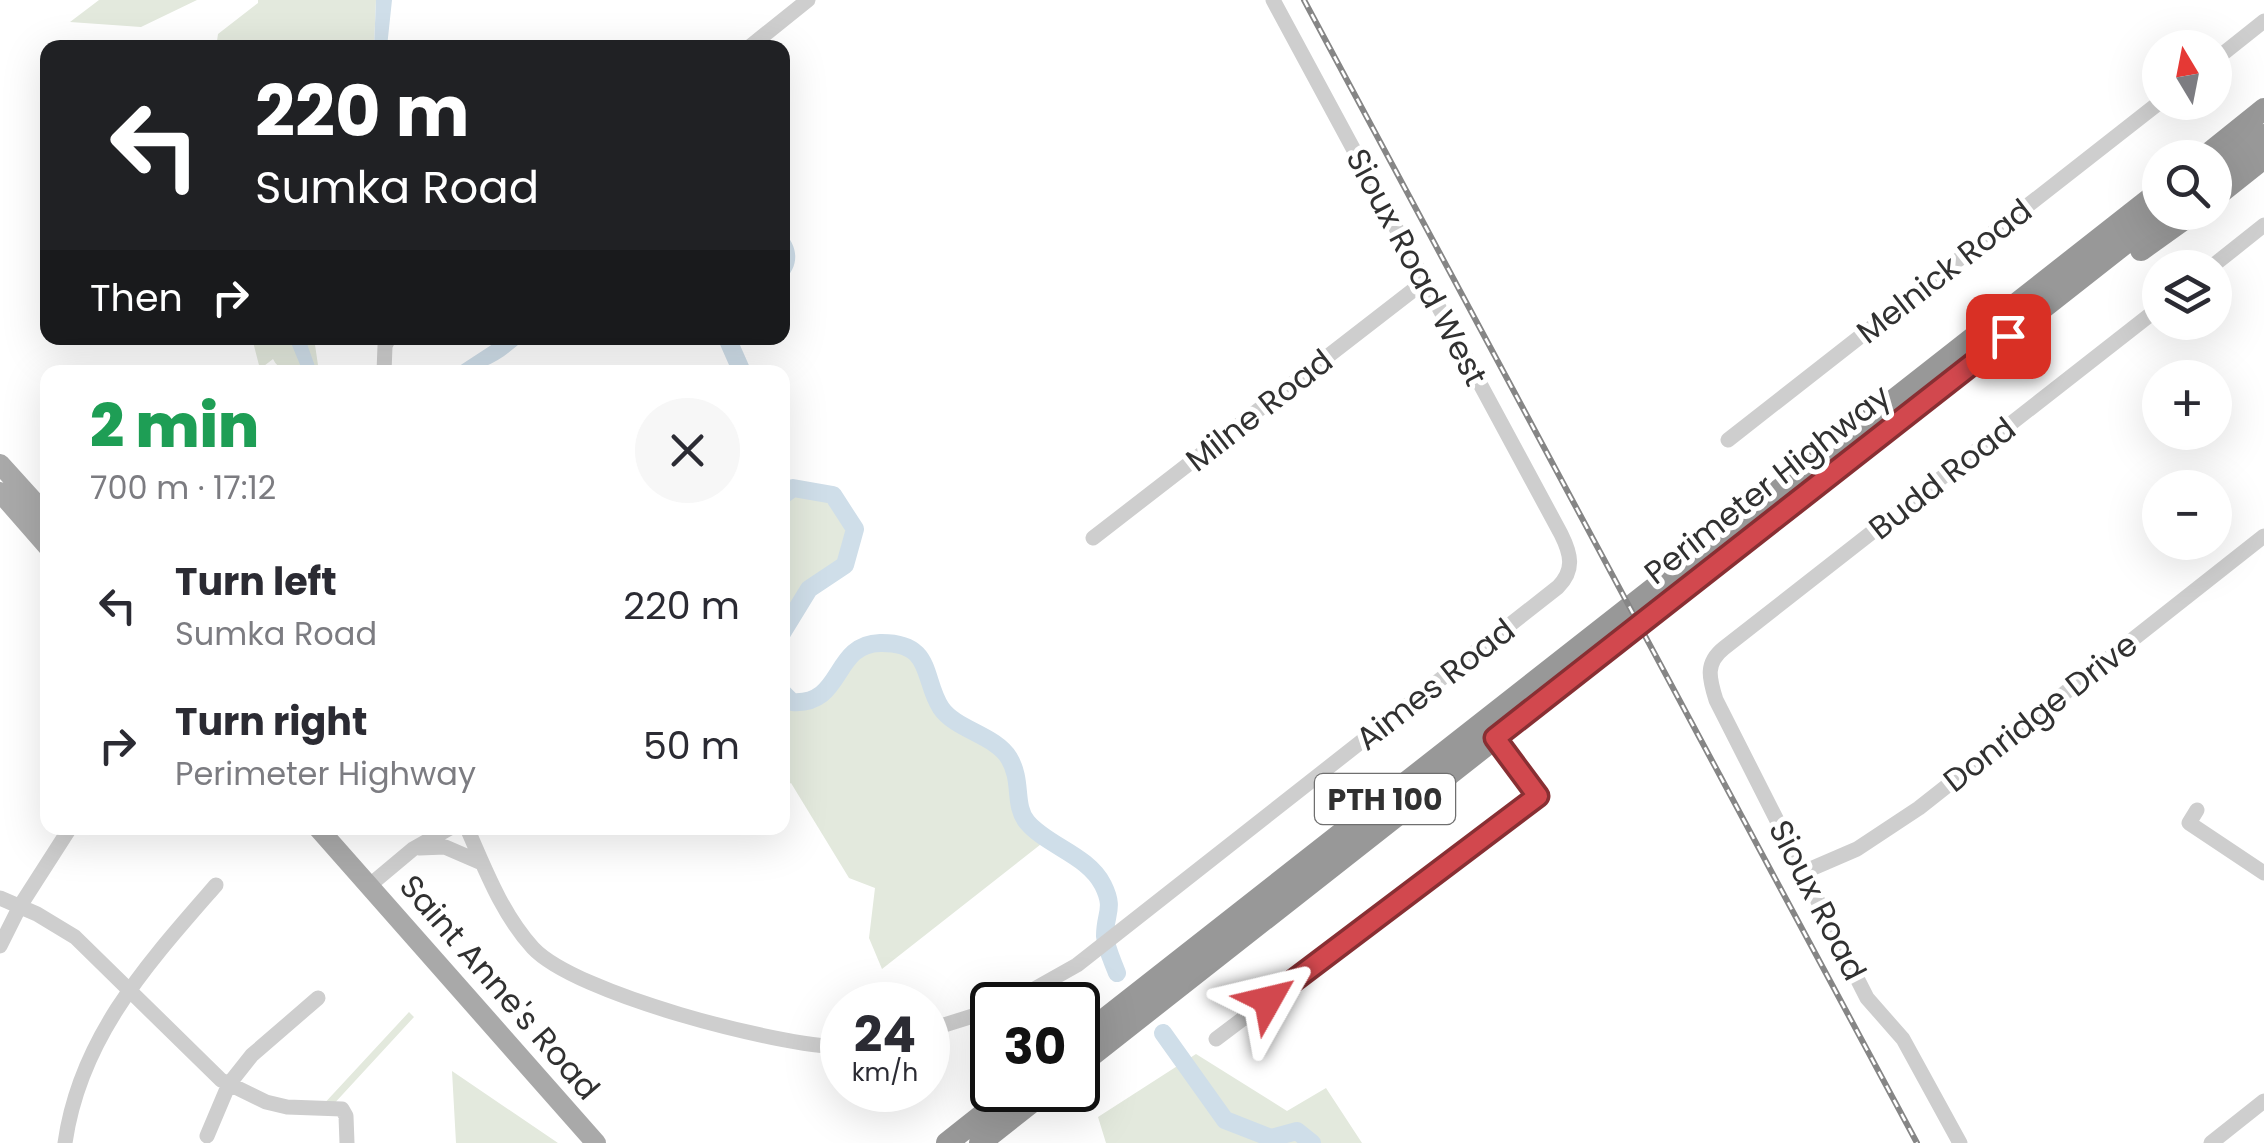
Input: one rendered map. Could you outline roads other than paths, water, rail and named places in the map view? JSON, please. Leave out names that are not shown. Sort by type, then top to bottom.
[{"type":"highway","points":[[2225,140],[2264,109]]},
{"type":"highway","points":[[2232,160],[2264,135]]},
{"type":"highway","points":[[2232,183],[2264,158]]},
{"type":"highway","name":"Perimeter Highway","points":[[1100,1023],[2142,205]]},
{"type":"highway","name":"Perimeter Highway","points":[[1100,1049],[2143,230]]},
{"type":"highway","points":[[2008,336],[2078,294],[2169,230]]},
{"type":"highway","points":[[947,1143],[986,1112]]},
{"type":"highway","points":[[980,1143],[1020,1112]]},
{"type":"main road","points":[[0,464],[40,508]]},
{"type":"main road","points":[[0,492],[40,538]]},
{"type":"main road","name":"Saint Anne's Road","points":[[324,835],[596,1143]]},
{"type":"street","points":[[758,40],[808,0]]},
{"type":"street","name":"Sioux Road West","points":[[1272,0],[1560,534]]},
{"type":"street","points":[[2232,47],[2264,22]]},
{"type":"street","name":"Melnick Road","points":[[1728,440],[2142,116]]},
{"type":"street","points":[[2232,250],[2264,225]]},
{"type":"street","name":"Milne Road","points":[[1093,538],[1425,281]]},
{"type":"street","name":"Budd Road","points":[[1724,648],[2142,320]]},
{"type":"street","name":"Aimes Road","points":[[1047,982],[1077,965],[1558,587],[1566,579],[1570,563],[1560,534]]},
{"type":"street","name":"Donridge Drive","points":[[1806,871],[1857,849],[1919,808],[2264,536]]},
{"type":"street","name":"Sioux Road","points":[[1724,648],[1714,656],[1709,672],[1716,700],[1868,998],[1903,1039],[1960,1143]]},
{"type":"street","points":[[1216,1039],[1538,796],[1495,738]]},
{"type":"street","points":[[2197,810],[2188,823],[2264,873]]},
{"type":"street","points":[[0,946],[20,906],[66,835]]},
{"type":"street","points":[[370,885],[413,848],[437,835]]},
{"type":"street","points":[[471,835],[490,883],[534,948],[565,972],[620,994],[769,1038],[820,1046]]},
{"type":"street","points":[[413,848],[446,847],[482,863]]},
{"type":"street","points":[[65,1143],[91,1053],[108,1019],[216,885]]},
{"type":"street","points":[[0,898],[75,937],[197,1059],[229,1084],[286,1107],[342,1109],[347,1143]]},
{"type":"street","points":[[206,1136],[229,1084],[271,1035],[318,998]]},
{"type":"street","points":[[2210,1143],[2264,1101]]},
{"type":"waterway","points":[[730,345],[739,365]]},
{"type":"waterway","points":[[790,490],[833,495],[855,529],[845,565],[809,589],[790,620]]},
{"type":"waterway","points":[[790,700],[809,701],[821,695],[853,653],[865,646],[897,644],[918,655],[935,697],[948,716],[995,744],[1009,758],[1027,822],[1088,866],[1103,885],[1109,906],[1106,941],[1117,973]]},
{"type":"waterway","points":[[1163,1033],[1225,1120],[1271,1138],[1297,1131],[1312,1143]]},
{"type":"railway","points":[[1304,0],[1917,1143]]}]
